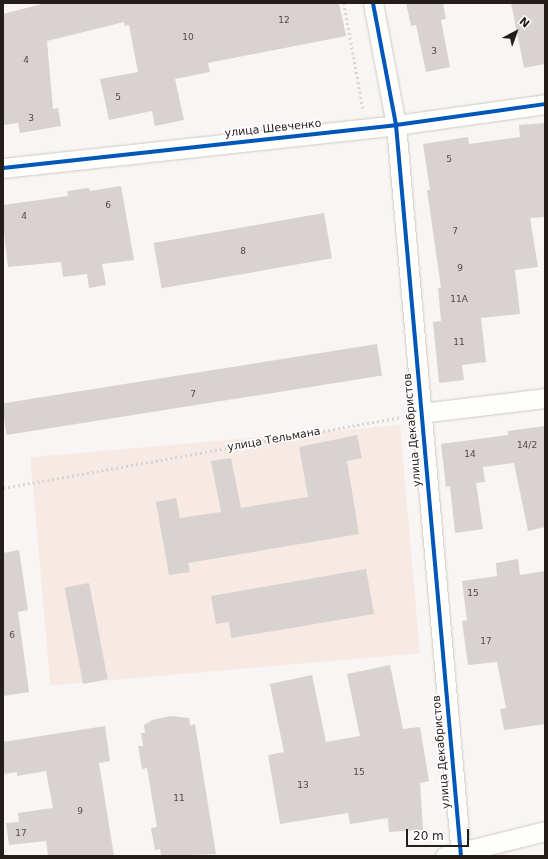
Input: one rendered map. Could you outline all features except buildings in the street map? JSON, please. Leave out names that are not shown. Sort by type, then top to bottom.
[{"type":"street","name":"улица Декабристов","points":[[373,3],[396,125],[421,414],[455,855]]},
{"type":"street","name":"улица Шевченко","points":[[3,168],[396,125],[545,104]]},
{"type":"street","points":[[421,414],[545,398]]},
{"type":"street","points":[[455,855],[545,831]]},
{"type":"shaded area","points":[[400,425],[420,653],[50,685],[30,457]]},
{"type":"cycle path","points":[[373,3],[396,125],[461,856]]},
{"type":"cycle path","points":[[3,168],[396,125],[545,104]]}]
